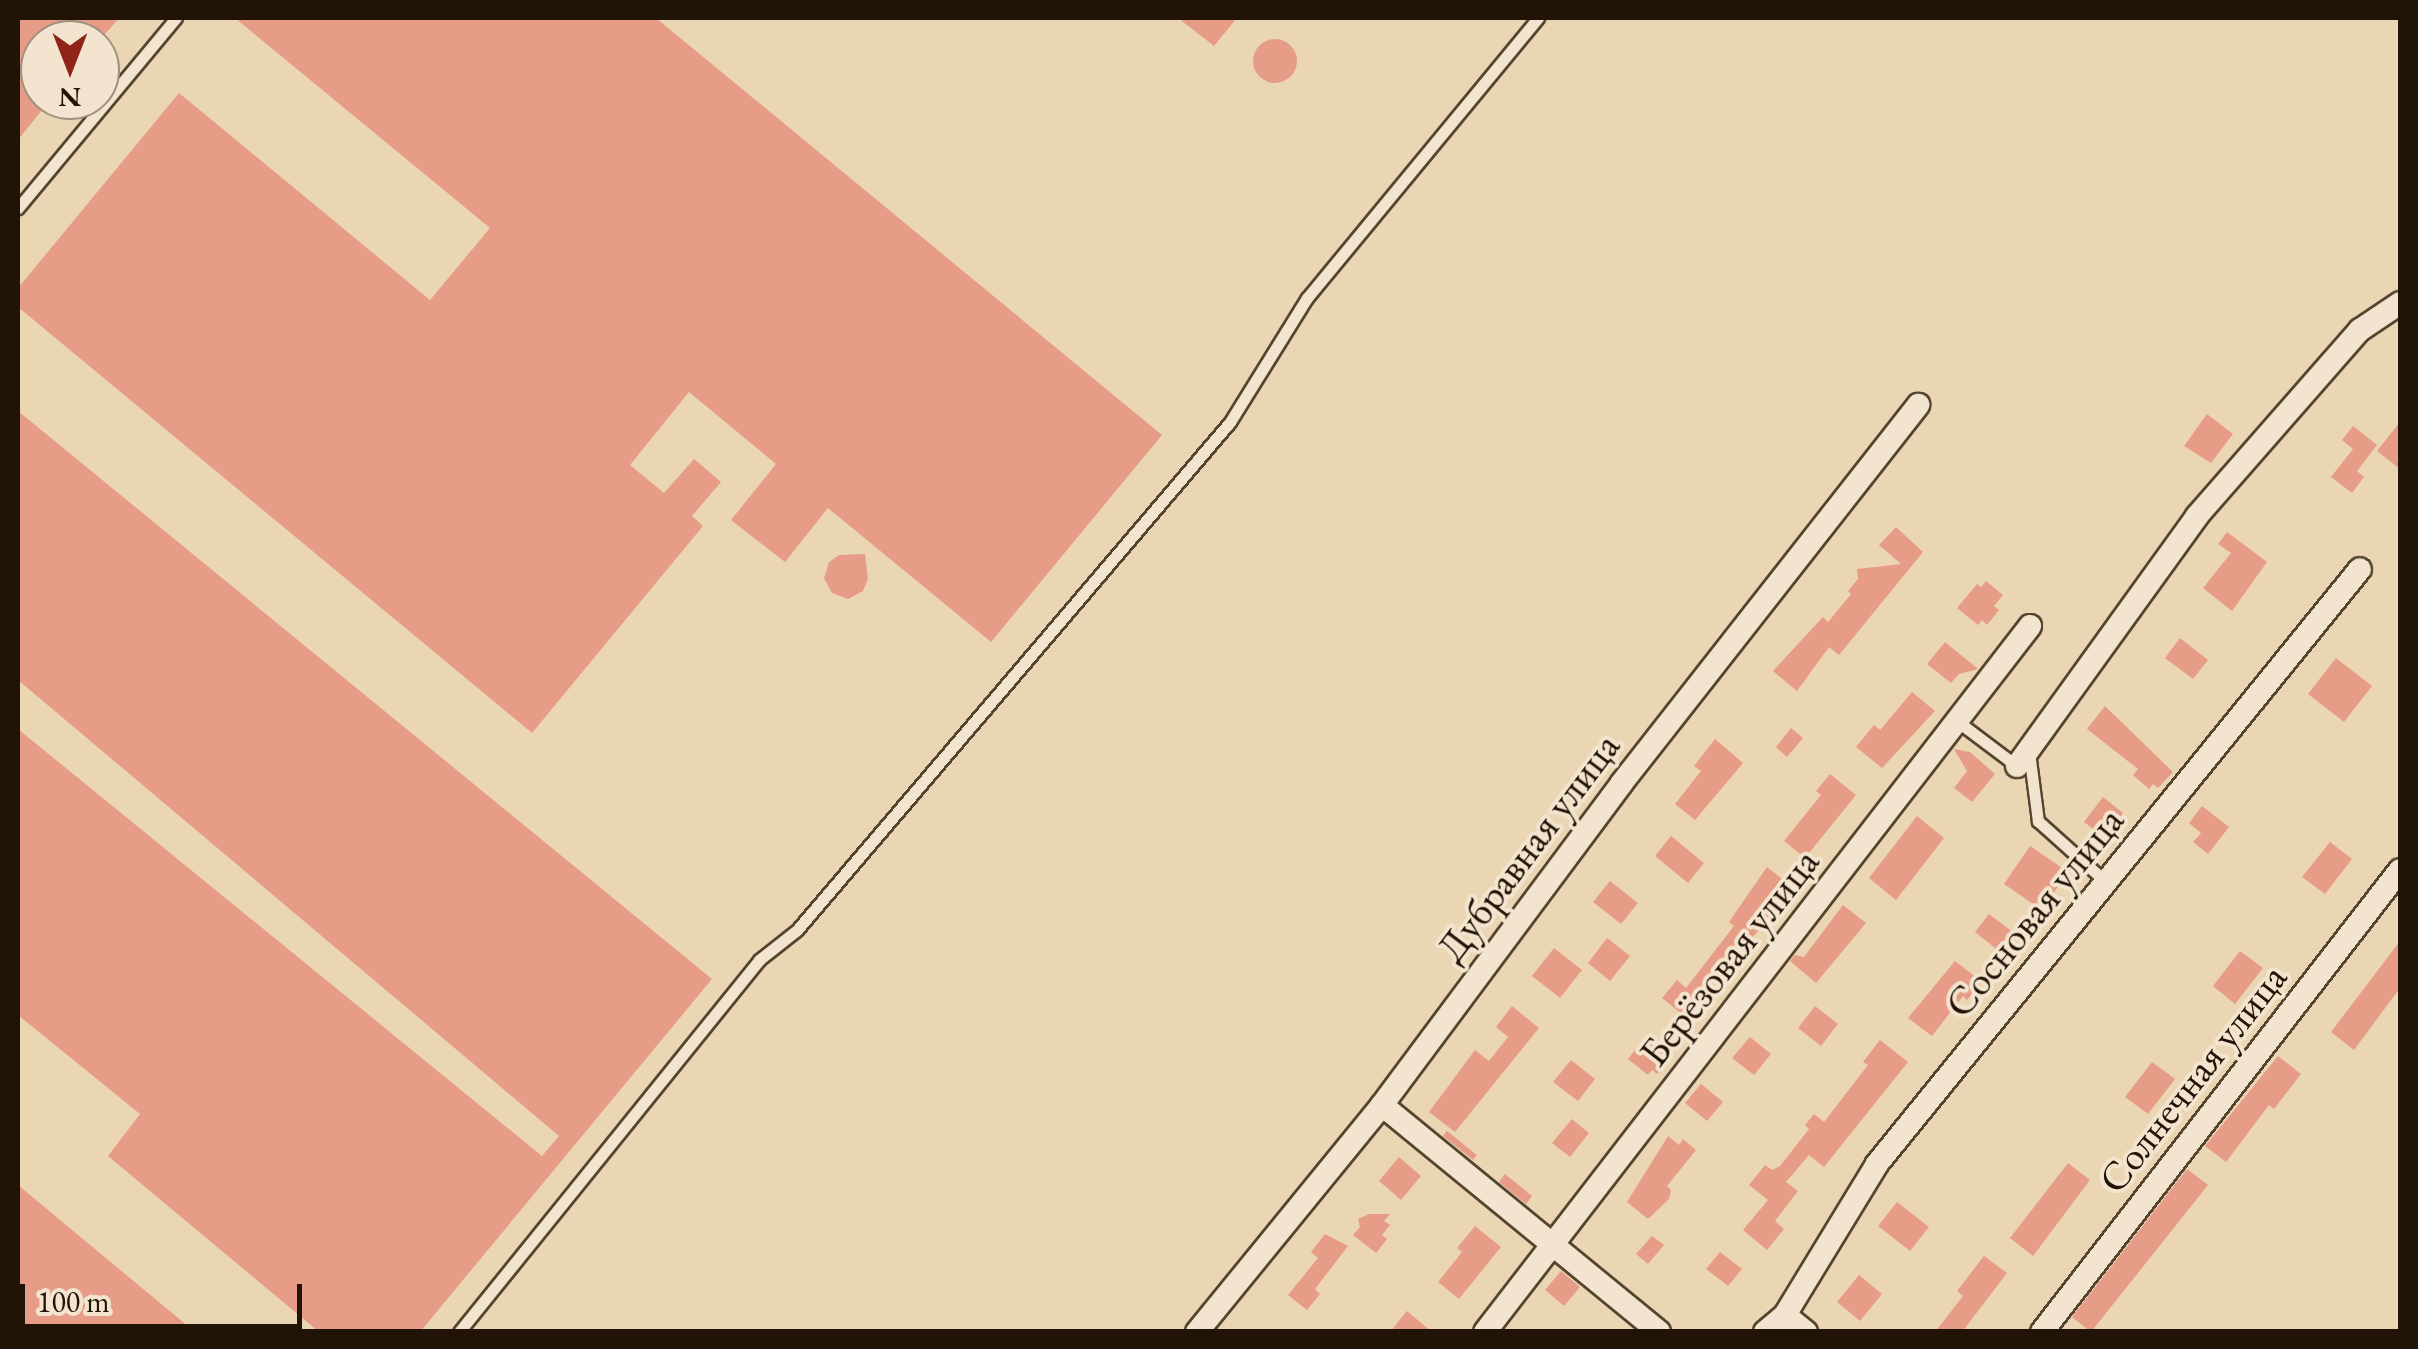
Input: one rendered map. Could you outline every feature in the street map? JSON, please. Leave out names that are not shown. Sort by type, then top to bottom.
[{"type":"street","points":[[2023,758],[2197,516],[2360,330],[2400,303]]},
{"type":"street","name":"Дубравная улица","points":[[1197,1332],[1382,1105],[1621,784],[1918,405]]},
{"type":"street","name":"Сосновая улица","points":[[1765,1332],[1785,1315],[1877,1164],[2360,569]]},
{"type":"street","name":"Берёзовая улица","points":[[1484,1332],[2030,626]]},
{"type":"street","name":"Солнечная улица","points":[[2042,1332],[2400,870]]},
{"type":"street","points":[[1382,1105],[1660,1332]]},
{"type":"street","points":[[1785,1315],[1806,1332]]},
{"type":"lane","points":[[18,208],[176,18]]},
{"type":"lane","points":[[459,1332],[759,960],[797,930],[1230,422],[1307,298],[1538,18]]},
{"type":"lane","points":[[1957,721],[2023,758],[2038,821],[2106,882]]},
{"type":"building","points":[[18,18],[119,18],[20,20],[20,120],[34,120],[18,140]]},
{"type":"building","points":[[235,18],[656,18],[1162,435],[991,642],[828,508],[785,562],[731,520],[776,464],[689,392],[630,465],[664,493],[694,459],[721,482],[692,516],[703,526],[532,733],[18,307],[18,288],[179,93],[430,300],[490,228]]},
{"type":"building","points":[[1178,18],[1237,18],[1214,46]]},
{"type":"building","points":[[1275,39],[1291,45],[1297,61],[1291,77],[1275,83],[1259,77],[1253,61],[1259,45]]},
{"type":"building","points":[[18,411],[712,979],[420,1332],[319,1332],[108,1156],[140,1114],[18,1015],[18,729],[542,1156],[559,1136],[18,680]]},
{"type":"building","points":[[2207,414],[2233,434],[2211,463],[2184,446]]},
{"type":"building","points":[[2400,422],[2400,469],[2377,451]]},
{"type":"building","points":[[2353,426],[2377,445],[2357,471],[2364,477],[2352,493],[2331,477],[2353,449],[2342,440]]},
{"type":"building","points":[[1896,527],[1923,552],[1839,655],[1829,647],[1797,691],[1773,671],[1823,617],[1828,622],[1851,594],[1848,591],[1858,579],[1857,569],[1901,564],[1879,545]]},
{"type":"building","points":[[2227,532],[2267,562],[2232,611],[2203,588],[2231,553],[2218,544]]},
{"type":"building","points":[[865,554],[868,579],[863,591],[848,599],[832,593],[824,578],[829,562],[839,555]]},
{"type":"building","points":[[1986,581],[2003,595],[1994,606],[1999,610],[1987,625],[1982,620],[1978,625],[1957,608],[1977,584],[1981,587]]},
{"type":"building","points":[[2180,638],[2208,660],[2193,679],[2165,658]]},
{"type":"building","points":[[1945,642],[1978,669],[1959,674],[1951,683],[1927,664]]},
{"type":"building","points":[[2336,658],[2372,686],[2344,722],[2308,694]]},
{"type":"building","points":[[1912,692],[1935,711],[1882,768],[1856,747],[1874,725],[1880,730]]},
{"type":"building","points":[[2105,706],[2173,772],[2158,788],[2153,784],[2149,789],[2133,775],[2138,769],[2087,729]]},
{"type":"building","points":[[1791,728],[1803,738],[1787,757],[1776,747]]},
{"type":"building","points":[[1715,739],[1743,763],[1695,820],[1675,804],[1701,771],[1694,766]]},
{"type":"building","points":[[1954,749],[1970,752],[1995,774],[1972,802],[1954,788],[1967,771]]},
{"type":"building","points":[[1830,774],[1856,795],[1805,858],[1784,841],[1821,795],[1816,791]]},
{"type":"building","points":[[2103,797],[2123,813],[2104,837],[2084,822]]},
{"type":"building","points":[[2202,806],[2229,827],[2208,854],[2193,842],[2201,833],[2189,823]]},
{"type":"building","points":[[1917,816],[1944,838],[1896,900],[1869,878]]},
{"type":"building","points":[[1671,836],[1704,863],[1688,883],[1655,856]]},
{"type":"building","points":[[2330,842],[2352,859],[2325,894],[2302,877]]},
{"type":"building","points":[[2030,846],[2068,872],[2042,910],[2004,884]]},
{"type":"building","points":[[1767,867],[1795,889],[1751,939],[1747,937],[1684,1016],[1662,998],[1677,980],[1686,988],[1734,926],[1729,922]]},
{"type":"building","points":[[1610,881],[1638,903],[1621,924],[1593,902]]},
{"type":"building","points":[[1843,905],[1866,923],[1816,983],[1790,961],[1795,955],[1804,957]]},
{"type":"building","points":[[1989,914],[2014,933],[1999,951],[1975,932]]},
{"type":"building","points":[[1607,938],[1630,956],[1610,981],[1588,963]]},
{"type":"building","points":[[2400,941],[2400,988],[2354,1050],[2331,1032]]},
{"type":"building","points":[[1554,948],[1582,970],[1560,998],[1532,976]]},
{"type":"building","points":[[2240,951],[2263,968],[2235,1004],[2213,986]]},
{"type":"building","points":[[1955,961],[1982,982],[1967,1000],[1963,996],[1932,1036],[1908,1018]]},
{"type":"building","points":[[1512,1006],[1539,1028],[1455,1132],[1429,1112],[1475,1050],[1489,1061],[1508,1037],[1496,1027]]},
{"type":"building","points":[[1815,1006],[1838,1024],[1821,1046],[1798,1028]]},
{"type":"building","points":[[1648,1034],[1673,1054],[1657,1074],[1652,1070],[1648,1075],[1628,1059]]},
{"type":"building","points":[[1750,1037],[1771,1054],[1754,1075],[1732,1058]]},
{"type":"building","points":[[1880,1040],[1908,1062],[1824,1167],[1809,1155],[1786,1182],[1798,1191],[1775,1221],[1784,1229],[1767,1250],[1743,1230],[1768,1200],[1749,1185],[1765,1165],[1772,1170],[1780,1166],[1809,1129],[1805,1125],[1814,1114],[1824,1122],[1868,1065],[1863,1062]]},
{"type":"building","points":[[2278,1056],[2301,1074],[2274,1109],[2269,1105],[2226,1162],[2205,1146]]},
{"type":"building","points":[[1571,1060],[1595,1079],[1578,1101],[1553,1082]]},
{"type":"building","points":[[2152,1062],[2175,1079],[2148,1114],[2125,1097]]},
{"type":"building","points":[[1701,1084],[1723,1102],[1707,1121],[1685,1103]]},
{"type":"building","points":[[1572,1119],[1589,1133],[1570,1157],[1552,1143]]},
{"type":"building","points":[[1447,1131],[1477,1155],[1473,1160],[1443,1136]]},
{"type":"building","points":[[1668,1136],[1679,1145],[1683,1139],[1696,1150],[1667,1186],[1671,1190],[1669,1199],[1648,1219],[1627,1202]]},
{"type":"building","points":[[1399,1157],[1421,1176],[1401,1200],[1379,1181]]},
{"type":"building","points":[[2068,1163],[2090,1180],[2033,1256],[2010,1238]]},
{"type":"building","points":[[2187,1169],[2208,1185],[2091,1332],[2072,1317]]},
{"type":"building","points":[[1505,1174],[1532,1196],[1526,1204],[1499,1182]]},
{"type":"building","points":[[18,1185],[195,1332],[18,1332]]},
{"type":"building","points":[[1897,1202],[1929,1227],[1910,1251],[1878,1226]]},
{"type":"building","points":[[1369,1214],[1390,1214],[1384,1221],[1390,1225],[1382,1235],[1387,1239],[1376,1253],[1353,1235],[1360,1227],[1358,1219]]},
{"type":"building","points":[[1475,1226],[1501,1247],[1459,1299],[1438,1282],[1462,1252],[1457,1248]]},
{"type":"building","points":[[1325,1234],[1348,1246],[1315,1289],[1320,1294],[1307,1310],[1288,1295],[1318,1258],[1311,1252]]},
{"type":"building","points":[[1652,1236],[1664,1245],[1648,1264],[1636,1254]]},
{"type":"building","points":[[1720,1252],[1742,1269],[1728,1286],[1706,1269]]},
{"type":"building","points":[[1984,1256],[2007,1273],[1962,1332],[1935,1332],[1963,1296],[1957,1291]]},
{"type":"building","points":[[1561,1271],[1580,1287],[1564,1306],[1545,1290]]},
{"type":"building","points":[[1859,1275],[1882,1294],[1860,1321],[1837,1302]]},
{"type":"building","points":[[1407,1311],[1432,1332],[1390,1332]]}]
